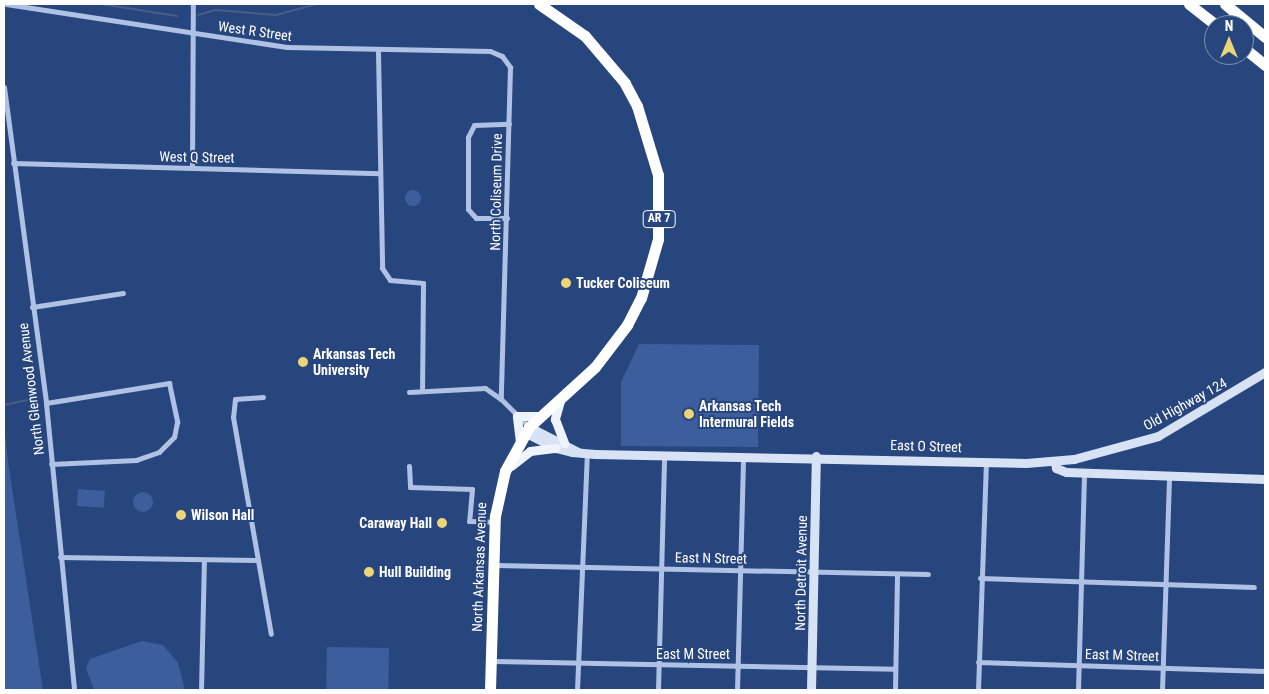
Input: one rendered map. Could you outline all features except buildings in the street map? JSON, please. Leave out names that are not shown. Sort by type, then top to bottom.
[{"type":"highway","name":"North Arkansas Avenue","points":[[490,690],[495,522],[503,476],[529,427],[610,350],[632,317],[651,269],[660,207],[652,143],[625,83],[585,36],[539,4]]},
{"type":"highway","points":[[1190,4],[1204,15]]},
{"type":"highway","points":[[1225,4],[1265,37]]},
{"type":"highway","points":[[1254,56],[1265,65]]},
{"type":"main road","points":[[503,476],[522,455],[560,445],[555,419],[562,395]]},
{"type":"main road","points":[[520,442],[517,416],[540,416]]},
{"type":"street","name":"West R Street","points":[[6,4],[287,47],[378,52],[490,51],[502,56]]},
{"type":"street","points":[[192,168],[193,4]]},
{"type":"street","points":[[378,52],[382,274],[390,280],[423,283],[422,391]]},
{"type":"street","name":"North Coliseum Drive","points":[[501,399],[510,67],[502,56]]},
{"type":"street","name":"North Glenwood Avenue","points":[[4,87],[46,403],[74,690]]},
{"type":"street","points":[[506,218],[476,218],[468,209],[468,137],[474,125],[509,124]]},
{"type":"street","name":"West Q Street","points":[[13,163],[380,173]]},
{"type":"street","points":[[32,307],[123,293]]},
{"type":"street","name":"Old Highway 124","points":[[1055,461],[1104,454],[1158,436],[1265,372]]},
{"type":"street","points":[[46,403],[169,383],[177,422],[165,449],[136,460],[51,464]]},
{"type":"street","points":[[409,392],[485,388],[501,399],[529,427]]},
{"type":"street","points":[[263,396],[235,399],[232,404],[271,634]]},
{"type":"street","name":"East O Street","points":[[529,427],[532,436],[583,452],[664,455],[816,456],[986,462],[1055,461]]},
{"type":"street","points":[[577,690],[583,452]]},
{"type":"street","points":[[658,690],[664,455]]},
{"type":"street","points":[[737,690],[742,456]]},
{"type":"street","name":"North Detroit Avenue","points":[[811,690],[816,456]]},
{"type":"street","points":[[1055,461],[1062,472],[1265,479]]},
{"type":"street","points":[[978,690],[980,578],[986,462]]},
{"type":"street","points":[[409,466],[410,487],[472,490],[470,520],[495,522]]},
{"type":"street","points":[[1078,690],[1084,473]]},
{"type":"street","points":[[1162,690],[1169,476]]},
{"type":"street","points":[[60,557],[204,562],[258,560]]},
{"type":"street","points":[[201,690],[204,562]]},
{"type":"street","name":"East N Street","points":[[494,565],[928,574]]},
{"type":"street","points":[[895,690],[897,574]]},
{"type":"street","points":[[980,578],[1254,587]]},
{"type":"street","name":"East M Street","points":[[491,661],[895,669]]},
{"type":"street","name":"East M Street","points":[[978,662],[1265,671]]},
{"type":"shaded area","points":[[413,190],[419,192],[421,198],[419,204],[413,206],[407,204],[405,198],[407,192]]},
{"type":"shaded area","name":"Arkansas Tech Intermural Fields","points":[[639,344],[759,345],[758,447],[621,446],[621,382]]},
{"type":"shaded area","points":[[4,424],[8,462],[43,690],[4,690]]},
{"type":"shaded area","points":[[78,489],[105,491],[104,508],[77,506]]},
{"type":"shaded area","points":[[143,492],[150,495],[153,502],[150,509],[143,512],[136,509],[133,502],[136,495]]},
{"type":"shaded area","points":[[142,641],[163,645],[178,663],[185,690],[94,690],[86,668],[90,659]]},
{"type":"shaded area","points":[[327,647],[389,648],[388,690],[326,690]]},
{"type":"waterway","points":[[101,4],[177,16]]},
{"type":"waterway","points":[[198,15],[216,10],[276,15],[317,4]]},
{"type":"waterway","points":[[4,405],[36,398]]},
{"type":"place","name":"Tucker Coliseum","points":[[566,283]]},
{"type":"place","name":"Arkansas Tech University","points":[[303,362]]},
{"type":"place","name":"Arkansas Tech Intermural Fields","points":[[689,414]]},
{"type":"place","name":"Wilson Hall","points":[[181,515]]},
{"type":"place","name":"Caraway Hall","points":[[442,523]]},
{"type":"place","name":"Hull Building","points":[[369,572]]}]
